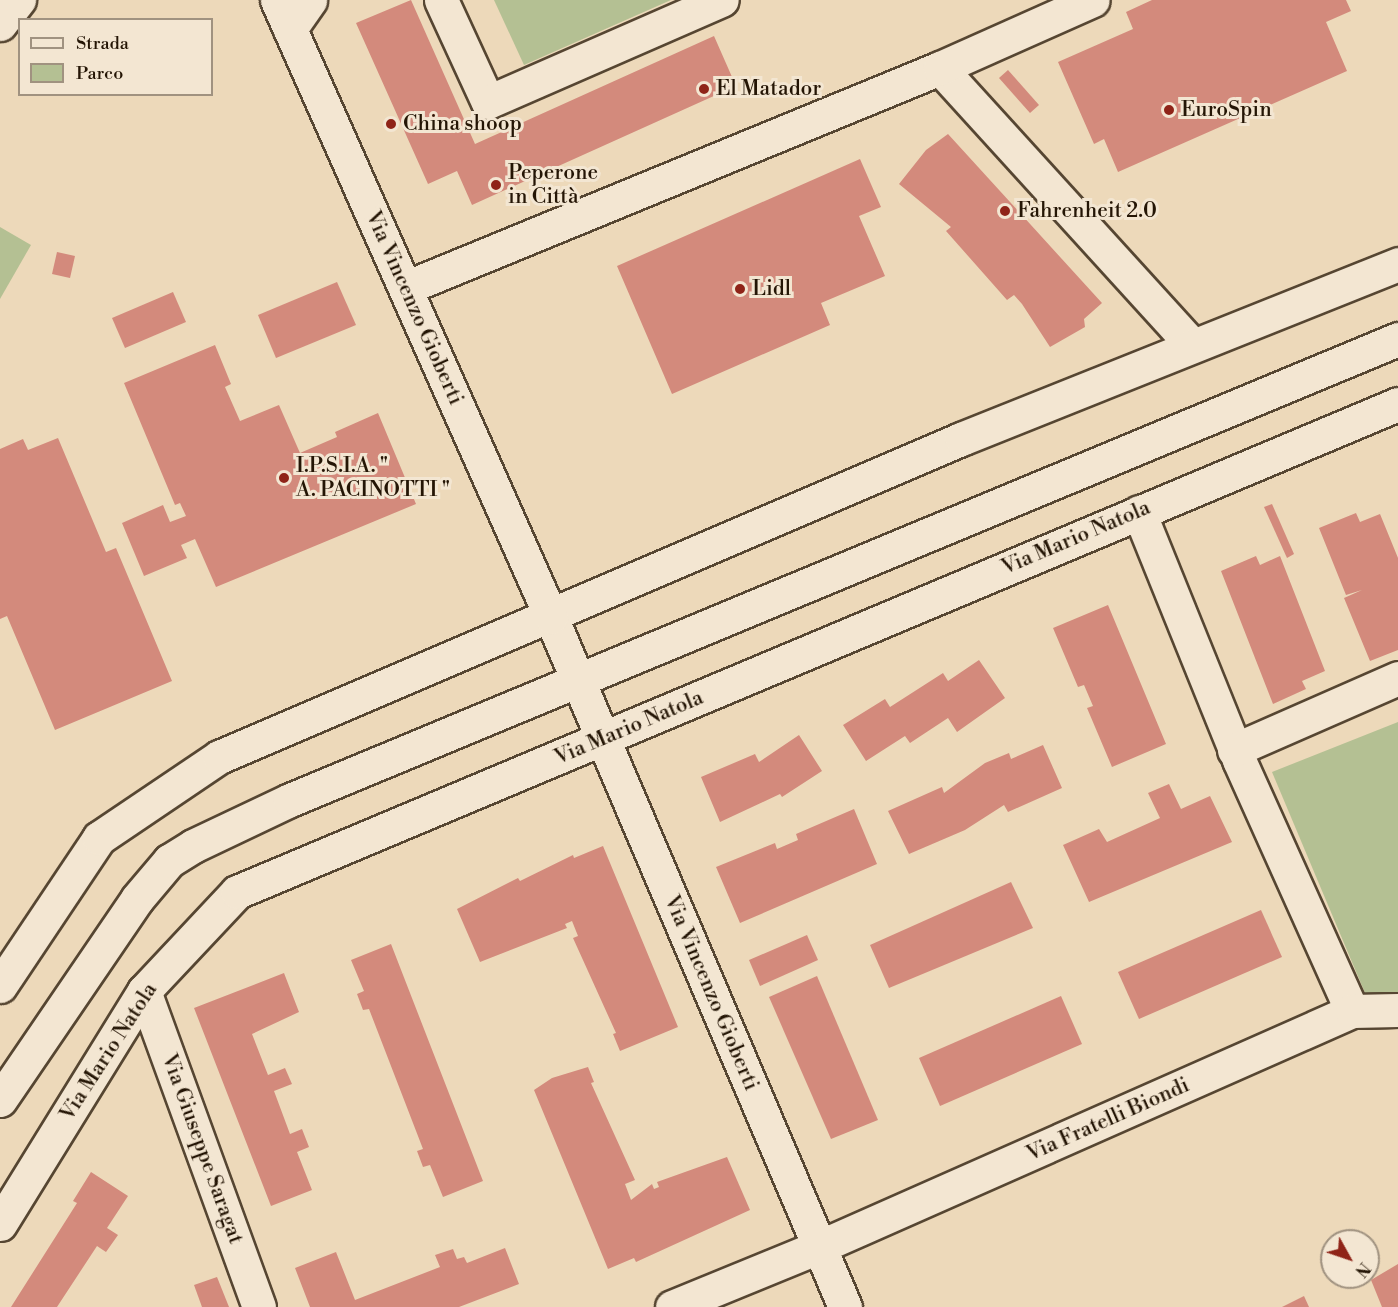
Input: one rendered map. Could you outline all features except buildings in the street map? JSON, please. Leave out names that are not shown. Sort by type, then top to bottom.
[{"type":"street","points":[[0,24],[19,0]]},
{"type":"street","points":[[283,14],[310,0]]},
{"type":"street","points":[[441,0],[488,102],[722,0]]},
{"type":"street","points":[[405,288],[940,68],[1093,0]]},
{"type":"street","name":"Via Vincenzo Gioberti","points":[[283,14],[578,678],[602,740],[821,1246],[845,1307]]},
{"type":"street","points":[[940,68],[1192,345]]},
{"type":"street","points":[[0,986],[99,838],[219,757],[961,439],[1398,264]]},
{"type":"street","points":[[0,1100],[46,1028],[137,899],[169,861],[246,818],[578,678],[1398,339]]},
{"type":"street","name":"Via Mario Natola","points":[[0,1224],[144,991],[237,892],[1398,404]]},
{"type":"street","points":[[1139,512],[1234,750],[1352,1011]]},
{"type":"street","points":[[1234,750],[1398,678]]},
{"type":"street","name":"Via Giuseppe Saragat","points":[[144,991],[259,1307]]},
{"type":"street","name":"Via Fratelli Biondi","points":[[821,1246],[1352,1011],[1398,1010]]},
{"type":"street","points":[[672,1307],[821,1246]]},
{"type":"green space","points":[[494,0],[671,0],[524,65]]},
{"type":"green space","points":[[0,227],[31,245],[0,299]]},
{"type":"green space","points":[[1398,722],[1398,997],[1365,993],[1272,772]]},
{"type":"place","name":"El Matador","points":[[704,89]]},
{"type":"place","name":"EuroSpin","points":[[1169,110]]},
{"type":"place","name":"China shoop","points":[[391,124]]},
{"type":"place","name":"Peperone in Città","points":[[496,185]]},
{"type":"place","name":"Fahrenheit 2.0","points":[[1005,211]]},
{"type":"place","name":"Lidl","points":[[740,289]]},
{"type":"place","name":"I.P.S.I.A. \" A. PACINOTTI \"","points":[[284,478]]}]
